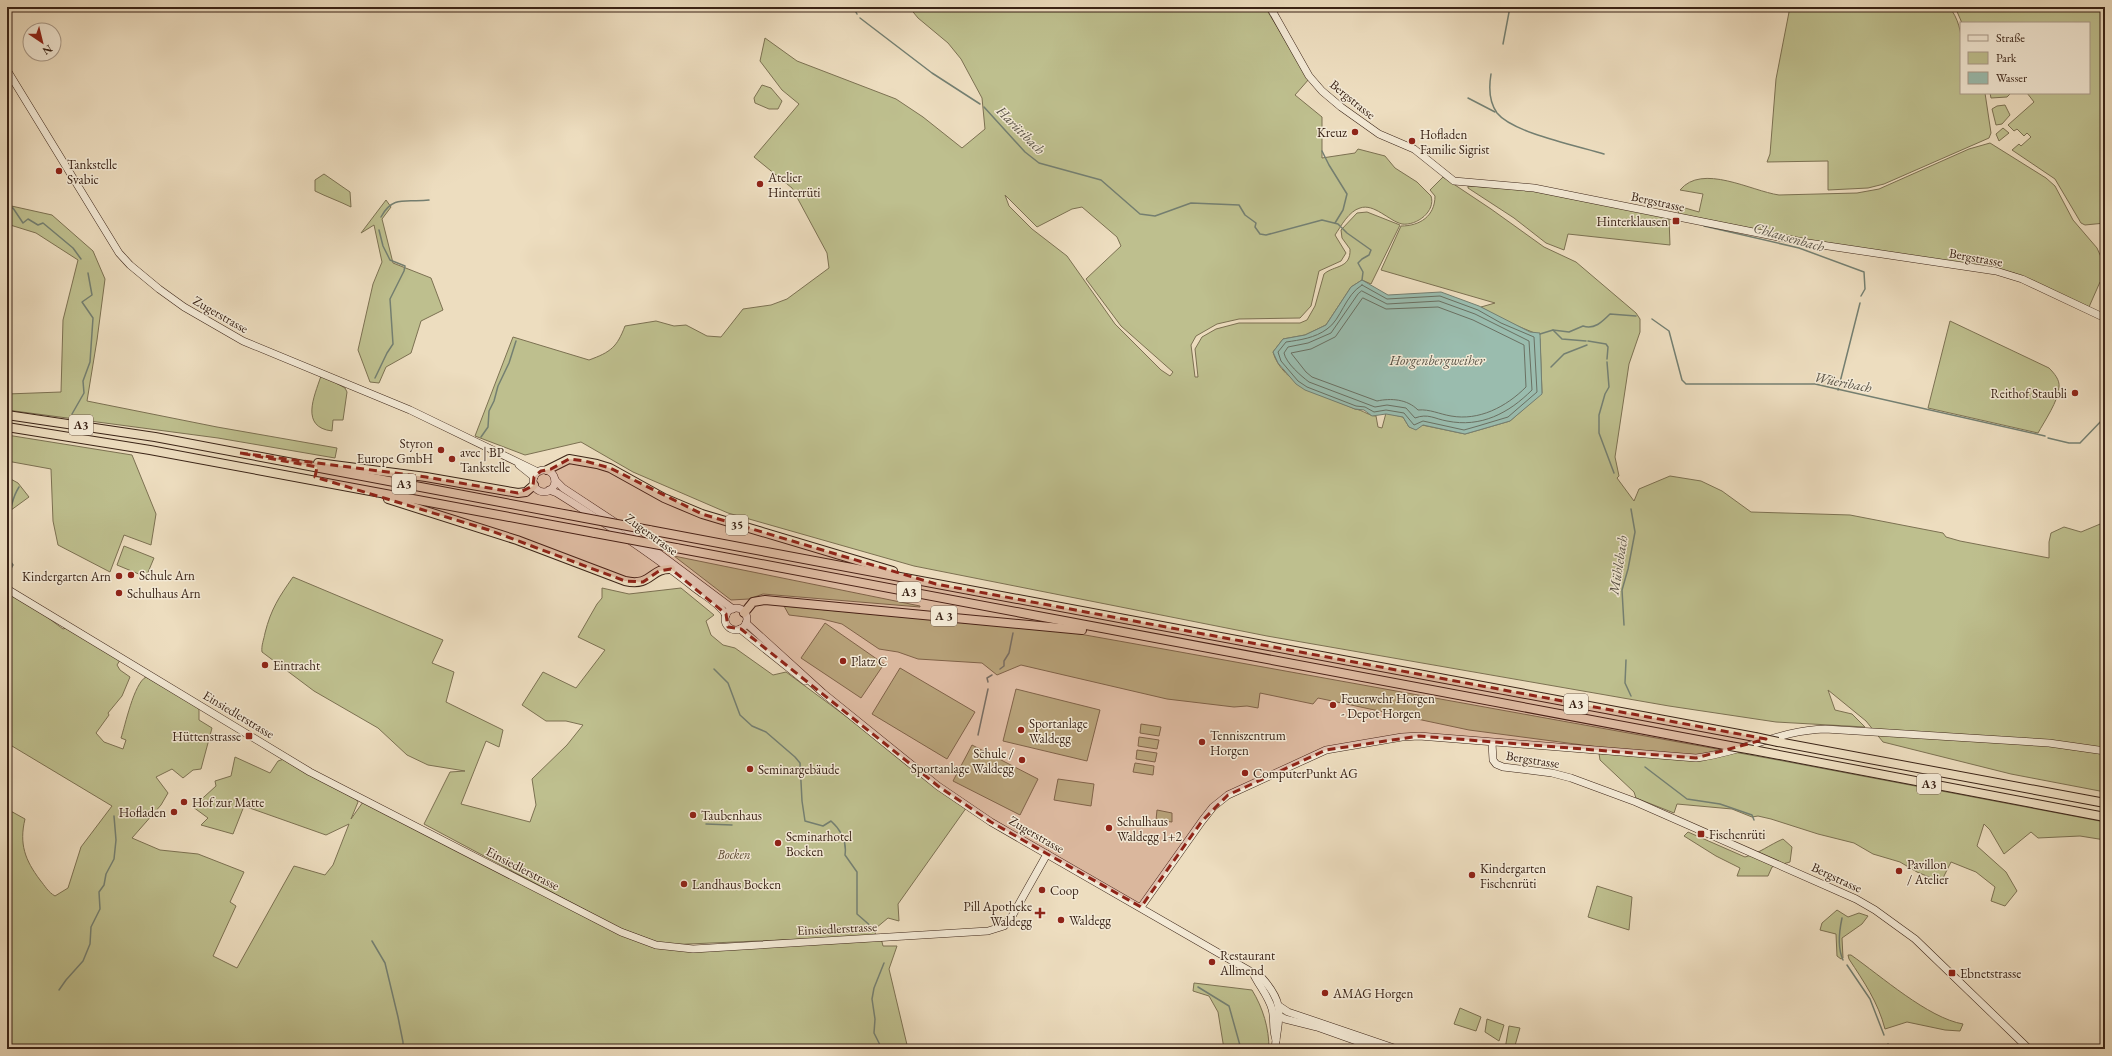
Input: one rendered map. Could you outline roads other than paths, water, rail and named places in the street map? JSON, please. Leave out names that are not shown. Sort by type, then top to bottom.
[{"type":"highway","name":"A3","points":[[7,415],[108,430],[240,453],[2105,803]]},
{"type":"highway","name":"A3","points":[[7,427],[106,442],[345,486],[2105,816]]},
{"type":"highway","points":[[240,453],[415,475],[518,493],[526,492],[535,478]]},
{"type":"highway","name":"35","points":[[547,470],[569,460],[597,464],[610,468],[670,500],[702,514],[936,584]]},
{"type":"highway","points":[[345,486],[489,530],[624,581],[643,582],[660,570],[671,569]]},
{"type":"highway","name":"A 3","points":[[744,613],[753,602],[765,600],[1142,636]]},
{"type":"street","name":"Bergstrasse","points":[[1270,7],[1310,76],[1322,91],[1368,127],[1385,138],[1414,149],[1454,181],[1541,189],[1808,243],[1996,271],[2022,279],[2105,318]]},
{"type":"street","name":"Zugerstrasse","points":[[7,70],[119,253],[130,265],[159,289],[184,306],[243,341],[410,410],[517,464],[535,478],[542,492],[549,490],[590,514],[671,569],[716,604],[726,615],[725,621],[728,627],[733,630],[740,629],[815,689],[823,693]]},
{"type":"street","name":"Zugerstrasse","points":[[547,470],[552,474],[555,480],[633,534],[733,609],[740,610],[744,613]]},
{"type":"street","points":[[535,478],[547,470]]},
{"type":"street","points":[[549,490],[553,486],[555,480]]},
{"type":"street","name":"Einsiedlerstrasse","points":[[7,589],[310,772],[621,932],[650,943],[693,949],[988,931],[1004,926],[1012,918],[1047,854]]},
{"type":"street","points":[[726,615],[733,609]]},
{"type":"street","points":[[740,629],[746,623],[744,613]]},
{"type":"street","name":"Zugerstrasse","points":[[746,623],[823,693],[938,786],[992,822],[1262,978],[1270,988],[1279,1006],[1273,1030],[1276,1040],[1275,1049]]},
{"type":"street","name":"Bergstrasse","points":[[2029,1049],[1915,939],[1875,910],[1805,875],[1636,802],[1552,773],[1500,766],[1493,760],[1492,743],[1696,758],[1725,753],[1795,731],[1825,729],[2049,743],[2105,751]]},
{"type":"street","points":[[1141,907],[1202,821],[1213,807],[1228,794],[1326,750],[1343,746],[1419,736],[1492,743]]},
{"type":"street","name":"Zugerstrasse","points":[[1253,973],[1265,992],[1276,1016]]},
{"type":"street","points":[[1279,1006],[1288,1012],[1361,1040],[1379,1049]]},
{"type":"street","points":[[1276,1016],[1288,1012]]},
{"type":"street","points":[[1276,1016],[1397,1049]]},
{"type":"water","name":"Horgenbergweiher","points":[[1362,280],[1388,295],[1441,292],[1479,306],[1530,332],[1540,333],[1542,394],[1510,421],[1465,434],[1423,425],[1416,430],[1409,427],[1403,417],[1386,414],[1372,416],[1364,410],[1355,409],[1305,390],[1296,384],[1278,363],[1273,352],[1283,339],[1305,335],[1326,325],[1351,287]]},
{"type":"waterway","name":"Harütibach","points":[[853,7],[857,14]]},
{"type":"waterway","points":[[1503,44],[1510,7]]},
{"type":"waterway","name":"Harütibach","points":[[860,18],[932,73],[980,104]]},
{"type":"waterway","points":[[1491,74],[1490,89],[1492,104],[1497,113],[1505,120],[1531,133],[1604,154]]},
{"type":"waterway","points":[[1468,98],[1495,112]]},
{"type":"waterway","name":"Harütibach","points":[[984,107],[1025,152],[1039,163],[1101,180],[1140,214],[1155,216],[1191,203],[1239,205],[1245,215],[1256,223],[1255,227],[1260,234],[1266,235],[1322,220],[1338,224],[1347,233],[1371,250],[1369,255],[1358,263],[1363,272],[1362,280]]},
{"type":"waterway","points":[[1322,151],[1347,194],[1343,210],[1335,223]]},
{"type":"waterway","points":[[381,217],[386,210],[396,202],[429,200]]},
{"type":"waterway","points":[[7,208],[13,208],[23,223],[28,219],[38,225],[43,223],[73,248],[81,259]]},
{"type":"waterway","name":"Chlausenbach","points":[[1704,226],[1799,248],[1864,272],[1865,289],[1861,296]]},
{"type":"waterway","points":[[375,378],[393,344],[390,299],[405,266],[390,260],[383,246],[379,230]]},
{"type":"waterway","points":[[72,414],[84,393],[83,381],[90,362],[93,318],[82,302],[92,295],[88,273]]},
{"type":"waterway","name":"Chlausenbach","points":[[1838,390],[1860,303]]},
{"type":"waterway","name":"Wüeribach","points":[[1553,330],[1569,332],[1583,326],[1591,327],[1601,322],[1610,314],[1636,316]]},
{"type":"waterway","name":"Wüeribach","points":[[1652,319],[1669,331],[1682,380],[1686,384],[1815,384],[2045,436]]},
{"type":"waterway","name":"Wüeribach","points":[[1540,334],[1553,330],[1562,339],[1586,341]]},
{"type":"waterway","points":[[481,437],[488,427],[489,411],[494,401],[498,386],[509,363],[516,341]]},
{"type":"waterway","name":"Wüeribach","points":[[1588,341],[1606,344],[1608,347],[1607,359]]},
{"type":"waterway","name":"Wüeribach","points":[[1551,367],[1564,354],[1587,345]]},
{"type":"waterway","name":"Mühlebach","points":[[1607,362],[1609,387],[1605,394],[1599,415],[1599,433],[1614,473]]},
{"type":"waterway","name":"Wüeribach","points":[[2048,438],[2069,443],[2080,443],[2105,417]]},
{"type":"waterway","points":[[7,534],[12,504],[19,487]]},
{"type":"waterway","name":"Mühlebach","points":[[1624,625],[1622,590],[1628,569],[1635,532],[1631,509]]},
{"type":"waterway","points":[[7,557],[13,565],[7,576]]},
{"type":"waterway","points":[[1000,669],[1004,666],[1004,661],[1009,653],[1013,633]]},
{"type":"waterway","name":"Mühlebach","points":[[1626,660],[1625,683],[1631,696]]},
{"type":"waterway","points":[[714,669],[728,683],[740,715],[752,726],[766,732],[800,763],[802,801],[805,821],[823,826],[831,821],[838,828],[844,840],[845,855],[857,872],[857,914],[873,928]]},
{"type":"waterway","points":[[988,682],[987,678],[992,675]]},
{"type":"waterway","points":[[978,735],[988,689]]},
{"type":"waterway","name":"Mühlebach","points":[[1645,767],[1687,799],[1720,804],[1752,815],[1754,820]]},
{"type":"waterway","points":[[59,990],[83,961],[90,944],[91,927],[100,909],[99,892],[104,885],[106,874],[114,859],[116,840],[114,816]]},
{"type":"waterway","points":[[706,824],[732,825]]},
{"type":"waterway","name":"Mühlebach","points":[[1842,918],[1839,939],[1843,960]]},
{"type":"waterway","points":[[372,941],[385,963],[398,1017],[403,1049]]},
{"type":"waterway","points":[[882,1049],[874,1033],[875,1019],[872,999],[874,988],[884,963]]},
{"type":"waterway","name":"Mühlebach","points":[[1847,965],[1870,999],[1884,1035]]},
{"type":"waterway","points":[[1198,987],[1229,1006],[1241,1049]]},
{"type":"waterway","name":"Mühlebach","points":[[1888,1044],[1891,1049]]},
{"type":"place","name":"Kreuz","points":[[1355,132]]},
{"type":"place","name":"Hofladen Familie Sigrist","points":[[1412,141]]},
{"type":"place","name":"Tankstelle Svabic","points":[[59,171]]},
{"type":"place","name":"Atelier Hinterrüti","points":[[760,184]]},
{"type":"place","name":"Hinterklausen","points":[[1676,221]]},
{"type":"place","name":"Reithof Staubli","points":[[2075,393]]},
{"type":"place","name":"Styron Europe GmbH","points":[[441,450]]},
{"type":"place","name":"avec | BP Tankstelle","points":[[452,459]]},
{"type":"place","name":"Schule Arn","points":[[131,575]]},
{"type":"place","name":"Kindergarten Arn","points":[[119,576]]},
{"type":"place","name":"Schulhaus Arn","points":[[119,593]]},
{"type":"place","name":"Platz C","points":[[843,661]]},
{"type":"place","name":"Eintracht","points":[[265,665]]},
{"type":"place","name":"Feuerwehr Horgen - Depot Horgen","points":[[1333,705]]},
{"type":"place","name":"Sportanlage Waldegg","points":[[1021,730]]},
{"type":"place","name":"Hüttenstrasse","points":[[249,736]]},
{"type":"place","name":"Tenniszentrum Horgen","points":[[1202,742]]},
{"type":"place","name":"Schule / Sportanlage Waldegg","points":[[1022,760]]},
{"type":"place","name":"Seminargebäude","points":[[750,769]]},
{"type":"place","name":"ComputerPunkt AG","points":[[1245,773]]},
{"type":"place","name":"Hof zur Matte","points":[[184,802]]},
{"type":"place","name":"Hofladen","points":[[174,812]]},
{"type":"place","name":"Taubenhaus","points":[[693,815]]},
{"type":"place","name":"Schulhaus Waldegg 1+2","points":[[1109,828]]},
{"type":"place","name":"Fischenrüti","points":[[1701,834]]},
{"type":"place","name":"Seminarhotel Bocken","points":[[778,843]]},
{"type":"place","name":"Pavillon / Atelier","points":[[1899,871]]},
{"type":"place","name":"Kindergarten Fischenrüti","points":[[1472,875]]},
{"type":"place","name":"Landhaus Bocken","points":[[684,884]]},
{"type":"place","name":"Coop","points":[[1042,890]]},
{"type":"place","name":"Pill Apotheke Waldegg","points":[[1040,913]]},
{"type":"place","name":"Waldegg","points":[[1061,920]]},
{"type":"place","name":"Restaurant Allmend","points":[[1212,962]]},
{"type":"place","name":"Ebnetstrasse","points":[[1952,973]]},
{"type":"place","name":"AMAG Horgen","points":[[1325,993]]},
{"type":"park label","name":"Bocken","points":[[734,854]]}]
